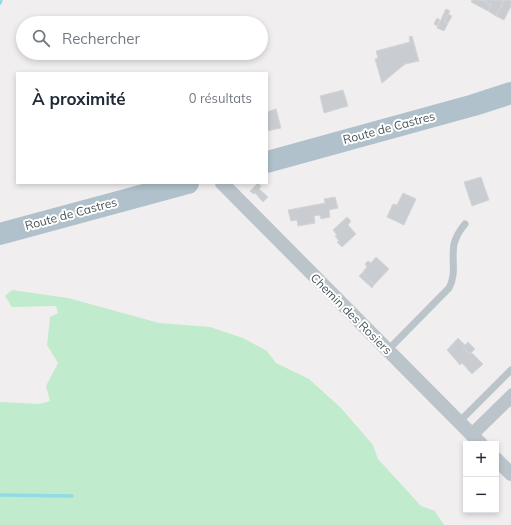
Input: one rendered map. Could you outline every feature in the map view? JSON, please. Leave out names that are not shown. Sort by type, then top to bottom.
[{"type":"main road","name":"Route de Castres","points":[[268,162],[474,105],[511,93]]},
{"type":"main road","name":"Route de Castres","points":[[0,234],[184,184]]},
{"type":"street","name":"Chemin des Rosiers","points":[[223,184],[475,438]]},
{"type":"street","points":[[499,462],[511,474]]},
{"type":"lane","points":[[387,351],[449,288],[453,282],[454,242],[456,236],[465,224]]},
{"type":"lane","points":[[459,422],[511,370]]},
{"type":"lane","points":[[475,438],[511,392]]},
{"type":"lane","points":[[475,438],[511,400]]},
{"type":"green space","points":[[12,290],[68,298],[159,323],[210,327],[243,338],[267,351],[276,363],[309,379],[341,408],[373,445],[378,459],[421,506],[435,511],[444,525],[0,525],[0,402],[40,404],[50,401],[46,386],[58,363],[47,345],[50,317],[58,313],[56,306],[12,307],[5,296]]},
{"type":"building","points":[[472,0],[481,0],[491,5],[488,11],[471,2]]},
{"type":"building","points":[[481,0],[504,0],[496,16],[488,11],[491,5]]},
{"type":"building","points":[[504,0],[511,0],[511,6],[504,20],[496,16]]},
{"type":"building","points":[[446,9],[450,11],[444,22],[448,23],[444,31],[437,28]]},
{"type":"building","points":[[448,14],[452,16],[448,23],[444,22]]},
{"type":"building","points":[[437,18],[440,20],[437,26],[434,24]]},
{"type":"building","points":[[412,36],[419,61],[405,64],[382,83],[375,59],[378,58],[376,51],[410,42],[409,37]]},
{"type":"building","points":[[343,90],[348,106],[324,113],[320,96]]},
{"type":"building","points":[[276,109],[281,128],[268,131],[268,112]]},
{"type":"building","points":[[481,177],[489,200],[472,206],[464,182]]},
{"type":"building","points":[[259,184],[261,187],[259,189],[268,197],[263,202],[255,193],[253,194],[250,191]]},
{"type":"building","points":[[403,193],[416,199],[404,225],[387,217],[393,204],[397,205]]},
{"type":"building","points":[[335,197],[338,208],[329,210],[330,217],[321,219],[320,215],[314,216],[315,223],[298,226],[297,220],[291,221],[288,210],[325,203],[324,199]]},
{"type":"building","points":[[347,217],[351,221],[348,225],[356,234],[342,247],[337,242],[339,241],[335,236],[337,235],[333,230]]},
{"type":"building","points":[[376,257],[389,269],[374,285],[362,273],[367,267],[365,264],[368,261],[371,263]]},
{"type":"building","points":[[362,273],[374,285],[372,288],[359,276]]},
{"type":"building","points":[[458,338],[465,345],[463,347],[470,354],[472,353],[483,364],[472,374],[462,363],[460,365],[447,350]]},
{"type":"building","points":[[468,342],[475,349],[470,354],[463,347]]},
{"type":"waterway","points":[[0,495],[72,496]]}]
